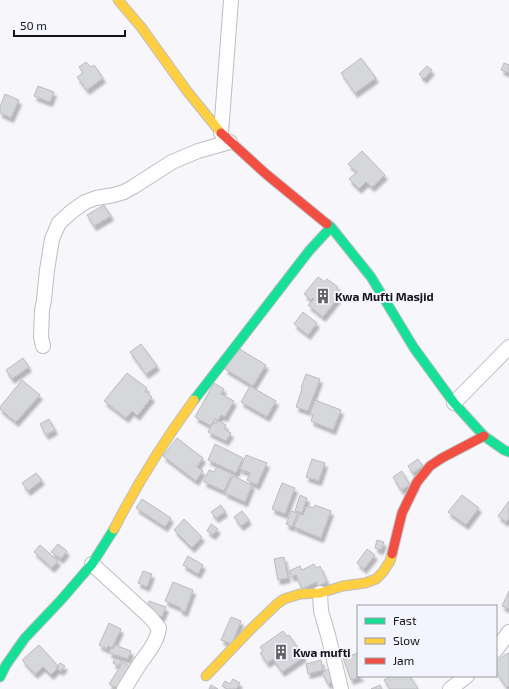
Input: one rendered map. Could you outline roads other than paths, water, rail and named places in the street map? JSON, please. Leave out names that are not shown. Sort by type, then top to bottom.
[{"type":"street","points":[[118,0],[141,27],[187,92],[226,137],[266,174],[331,227],[371,277],[414,348],[454,403],[484,436],[509,452]]},
{"type":"street","points":[[226,137],[231,0]]},
{"type":"street","points":[[43,346],[41,337],[42,310],[52,239],[59,223],[85,202],[124,192],[172,162],[226,137]]},
{"type":"street","points":[[0,677],[25,638],[92,564],[112,532],[128,500],[171,432],[196,397],[309,251],[331,227]]},
{"type":"street","points":[[454,403],[509,347]]},
{"type":"street","points":[[206,676],[277,604],[284,599],[300,594],[320,593],[343,586],[365,583],[376,579],[383,572],[390,561],[402,513],[416,482],[430,466],[484,436]]},
{"type":"street","points":[[92,564],[150,617],[159,628],[158,636],[154,643],[124,689]]},
{"type":"street","points":[[320,593],[321,611],[341,689]]},
{"type":"street","points":[[497,649],[509,632]]},
{"type":"street","points":[[450,689],[466,677]]},
{"type":"place","name":"Kwa Mufti Masjid","points":[[323,296]]},
{"type":"place","name":"Kwa mufti","points":[[281,652]]}]
